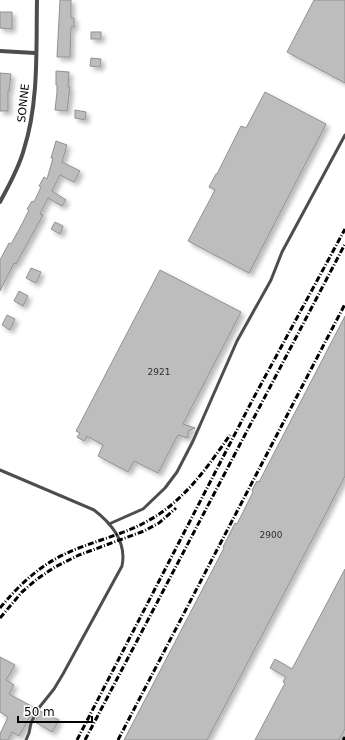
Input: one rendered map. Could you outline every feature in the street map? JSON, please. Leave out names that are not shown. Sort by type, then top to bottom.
[{"type":"street","name":"SONNE","points":[[0,202],[17,170],[29,133],[34,101],[37,0]]},
{"type":"street","points":[[0,51],[35,53]]},
{"type":"lane","points":[[109,524],[143,509],[165,488],[177,472],[193,441],[237,341],[271,280],[282,252],[345,135]]},
{"type":"lane","points":[[0,470],[94,510],[109,524],[122,544],[124,552],[122,566],[63,674],[54,689],[38,709],[31,723],[26,740]]},
{"type":"building","points":[[60,0],[71,0],[71,18],[74,18],[74,27],[71,27],[70,57],[57,57]]},
{"type":"building","points":[[314,0],[345,0],[345,83],[287,52]]},
{"type":"building","points":[[0,12],[12,12],[12,29],[0,28]]},
{"type":"building","points":[[91,32],[101,32],[101,39],[91,39]]},
{"type":"building","points":[[91,58],[101,59],[100,67],[90,66]]},
{"type":"building","points":[[56,71],[69,72],[68,87],[70,87],[67,111],[55,110],[57,92]]},
{"type":"building","points":[[0,73],[11,74],[8,91],[8,111],[0,111]]},
{"type":"building","points":[[265,92],[326,124],[249,273],[188,241],[215,190],[209,187],[241,126],[246,128]]},
{"type":"building","points":[[75,110],[86,112],[85,120],[75,118]]},
{"type":"building","points":[[56,141],[67,145],[62,162],[80,171],[74,182],[60,175],[52,191],[66,200],[62,206],[48,198],[40,214],[43,215],[16,264],[14,263],[0,291],[0,260],[22,224],[29,210],[27,209],[32,201],[34,202],[41,187],[39,186],[44,177],[47,179]]},
{"type":"building","points":[[55,222],[63,226],[60,234],[51,229]]},
{"type":"building","points":[[31,268],[41,272],[36,283],[26,278]]},
{"type":"building","points":[[160,270],[241,312],[183,424],[195,428],[188,431],[188,438],[178,435],[158,473],[134,461],[128,472],[98,456],[103,445],[87,436],[84,441],[77,437],[80,433],[76,431]]},
{"type":"building","points":[[19,291],[28,296],[23,306],[14,301]]},
{"type":"building","points":[[7,315],[15,319],[10,330],[2,325]]},
{"type":"building","points":[[345,316],[345,476],[322,521],[207,740],[124,740],[224,548],[223,547],[235,523],[237,524],[253,492],[252,490],[257,481],[259,482]]},
{"type":"building","points":[[345,569],[345,729],[339,740],[255,740],[285,683],[283,682],[286,677],[270,668],[275,659],[292,669]]},
{"type":"building","points":[[0,657],[15,665],[6,680],[14,685],[9,694],[35,708],[19,736],[12,732],[8,740],[0,740],[0,734],[8,717],[0,712]]},
{"type":"building","points":[[40,711],[59,720],[52,732],[35,722]]},
{"type":"railway","points":[[77,740],[253,399],[345,229]]},
{"type":"railway","points":[[85,740],[345,244]]},
{"type":"railway","points":[[118,740],[345,304]]},
{"type":"railway","points":[[0,608],[14,592],[46,564],[75,550],[134,528],[171,506],[203,473],[230,435]]},
{"type":"railway","points":[[0,618],[22,592],[37,579],[55,567],[79,555],[144,531],[159,523],[176,508]]}]
